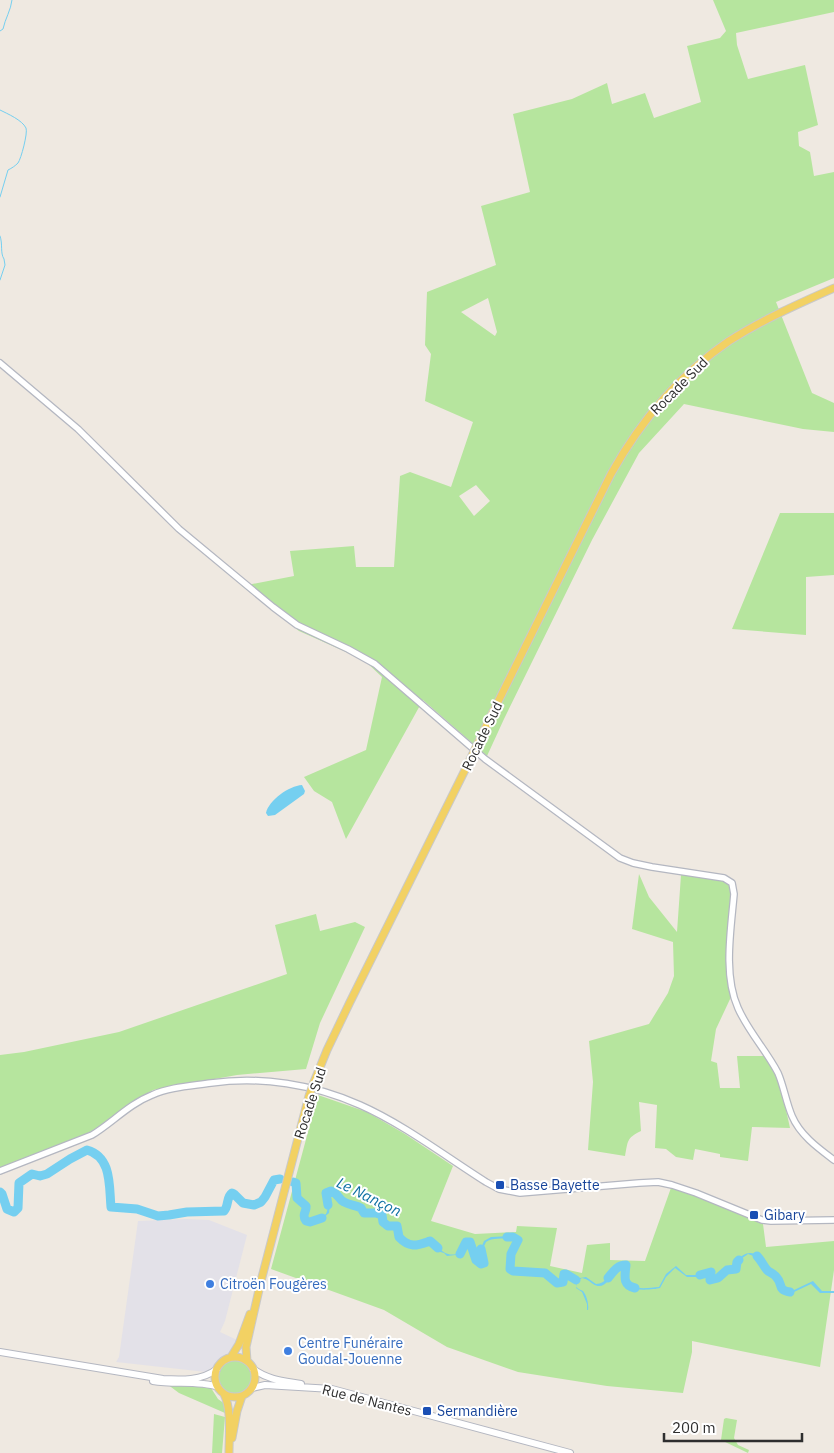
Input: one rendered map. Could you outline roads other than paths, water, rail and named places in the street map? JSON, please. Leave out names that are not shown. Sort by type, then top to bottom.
[{"type":"main road","name":"Rocade Sud","points":[[247,1361],[246,1347],[261,1281],[309,1096],[327,1050],[611,474],[630,442],[659,403],[696,367],[729,341],[781,312],[834,288]]},
{"type":"main road","name":"Rocade Sud","points":[[231,1358],[239,1344],[261,1281]]},
{"type":"main road","points":[[0,1352],[165,1381],[218,1387]]},
{"type":"main road","points":[[231,1358],[239,1358],[247,1361],[253,1369],[255,1379],[252,1388],[242,1396],[236,1411],[229,1453],[227,1399],[218,1387],[215,1378],[217,1369],[222,1362],[231,1358]]},
{"type":"main road","points":[[165,1381],[204,1376],[217,1369]]},
{"type":"main road","name":"Rue de Nantes","points":[[253,1369],[271,1379],[305,1384],[309,1387]]},
{"type":"main road","name":"Rue de Nantes","points":[[252,1388],[263,1385],[309,1387],[349,1393],[570,1453]]},
{"type":"main road","points":[[224,1394],[231,1397],[242,1396]]},
{"type":"street","points":[[0,363],[78,429],[179,529],[273,607],[297,625],[375,664],[485,759],[588,836],[620,858],[633,863],[715,876],[729,881],[734,888],[730,975],[737,1006],[746,1024],[776,1069],[782,1082],[792,1118],[802,1133],[834,1160]]},
{"type":"street","points":[[0,1171],[92,1136],[135,1104],[152,1095],[176,1088],[223,1081],[248,1080],[276,1082],[320,1090],[359,1104],[390,1121],[486,1182],[510,1192],[536,1192],[658,1182],[696,1194],[762,1220],[834,1220]]},
{"type":"water","points":[[302,785],[305,791],[304,794],[275,815],[268,816],[266,813],[268,808],[280,794]]},
{"type":"water","points":[[330,1189],[338,1194],[341,1200],[361,1207],[364,1213],[382,1214],[382,1221],[389,1225],[397,1224],[397,1235],[405,1242],[417,1244],[428,1239],[442,1251],[449,1254],[461,1253],[464,1243],[464,1254],[447,1256],[437,1251],[428,1241],[422,1247],[405,1246],[396,1240],[396,1226],[387,1227],[380,1221],[380,1215],[365,1215],[357,1206],[339,1202],[336,1194],[329,1191],[327,1194],[330,1205],[329,1213],[321,1220],[311,1223],[311,1221],[326,1214],[328,1208],[326,1191]]},
{"type":"water","points":[[491,1237],[516,1237],[518,1240],[511,1251],[509,1268],[512,1271],[545,1272],[559,1282],[564,1280],[562,1274],[565,1272],[574,1279],[586,1277],[596,1284],[601,1283],[614,1267],[626,1263],[624,1280],[631,1286],[640,1288],[659,1287],[666,1274],[676,1266],[686,1275],[696,1275],[710,1271],[709,1280],[718,1277],[726,1269],[736,1268],[736,1261],[744,1255],[747,1254],[753,1253],[759,1256],[767,1269],[778,1278],[779,1286],[785,1291],[794,1290],[813,1281],[822,1291],[834,1291],[834,1293],[820,1293],[811,1284],[794,1292],[784,1293],[777,1285],[776,1278],[764,1270],[756,1257],[748,1254],[737,1262],[738,1269],[726,1271],[721,1277],[709,1282],[707,1282],[707,1273],[698,1277],[687,1277],[675,1268],[666,1277],[660,1288],[634,1289],[624,1285],[622,1282],[623,1266],[617,1267],[608,1282],[601,1286],[597,1286],[582,1278],[577,1281],[576,1287],[576,1281],[566,1274],[564,1275],[565,1282],[561,1285],[552,1281],[544,1273],[511,1273],[508,1269],[509,1249],[515,1240],[512,1238],[495,1239],[486,1242],[482,1251],[487,1264],[482,1267],[473,1259],[468,1241],[464,1242],[465,1240],[471,1241],[474,1256],[481,1263],[484,1261],[481,1248],[484,1241]]},
{"type":"water","points":[[576,1287],[583,1291],[587,1300],[588,1310],[582,1292]]},
{"type":"waterway","points":[[0,31],[3,29],[12,0]]},
{"type":"waterway","points":[[0,110],[21,122],[26,128],[24,146],[19,161],[8,170],[0,197]]},
{"type":"waterway","points":[[0,236],[5,265],[0,280]]},
{"type":"waterway","name":"Le Nançon","points":[[0,1192],[7,1209],[14,1212],[18,1208],[19,1183],[32,1174],[40,1176],[47,1174],[87,1150],[101,1159],[108,1173],[111,1207],[137,1209],[158,1216],[187,1212],[224,1211],[232,1193],[243,1203],[254,1205],[261,1202],[274,1180],[280,1179]]},
{"type":"waterway","name":"Le Nançon","points":[[293,1182],[296,1183],[297,1198],[306,1206],[304,1215],[306,1221],[310,1222],[322,1218]]},
{"type":"waterway","name":"Le Nançon","points":[[328,1205],[326,1193],[331,1191],[344,1202],[361,1208],[364,1213],[382,1215],[383,1222],[388,1226],[397,1226],[399,1237],[410,1245],[418,1245],[430,1241],[438,1248]]},
{"type":"waterway","name":"Le Nançon","points":[[507,1237],[513,1237],[518,1240],[511,1254],[510,1269],[513,1271],[545,1273],[557,1283],[563,1282],[564,1274],[576,1280]]},
{"type":"waterway","name":"Le Nançon","points":[[460,1254],[466,1242],[470,1242],[476,1260],[481,1264],[484,1263],[481,1249]]},
{"type":"waterway","name":"Le Nançon","points":[[757,1256],[767,1270],[779,1280],[783,1290],[790,1292]]},
{"type":"waterway","name":"Le Nançon","points":[[700,1275],[711,1272],[710,1280],[718,1278],[727,1270],[736,1269],[739,1260]]},
{"type":"waterway","name":"Le Nançon","points":[[608,1278],[618,1268],[626,1265],[626,1282],[635,1288]]},
{"type":"place","name":"Basse Bayette","points":[[500,1185]]},
{"type":"place","name":"Gibary","points":[[754,1215]]},
{"type":"place","name":"Citroën Fougères","points":[[210,1284]]},
{"type":"place","name":"Centre Funéraire Goudal-Jouenne","points":[[288,1351]]},
{"type":"place","name":"Sermandière","points":[[427,1411]]}]
